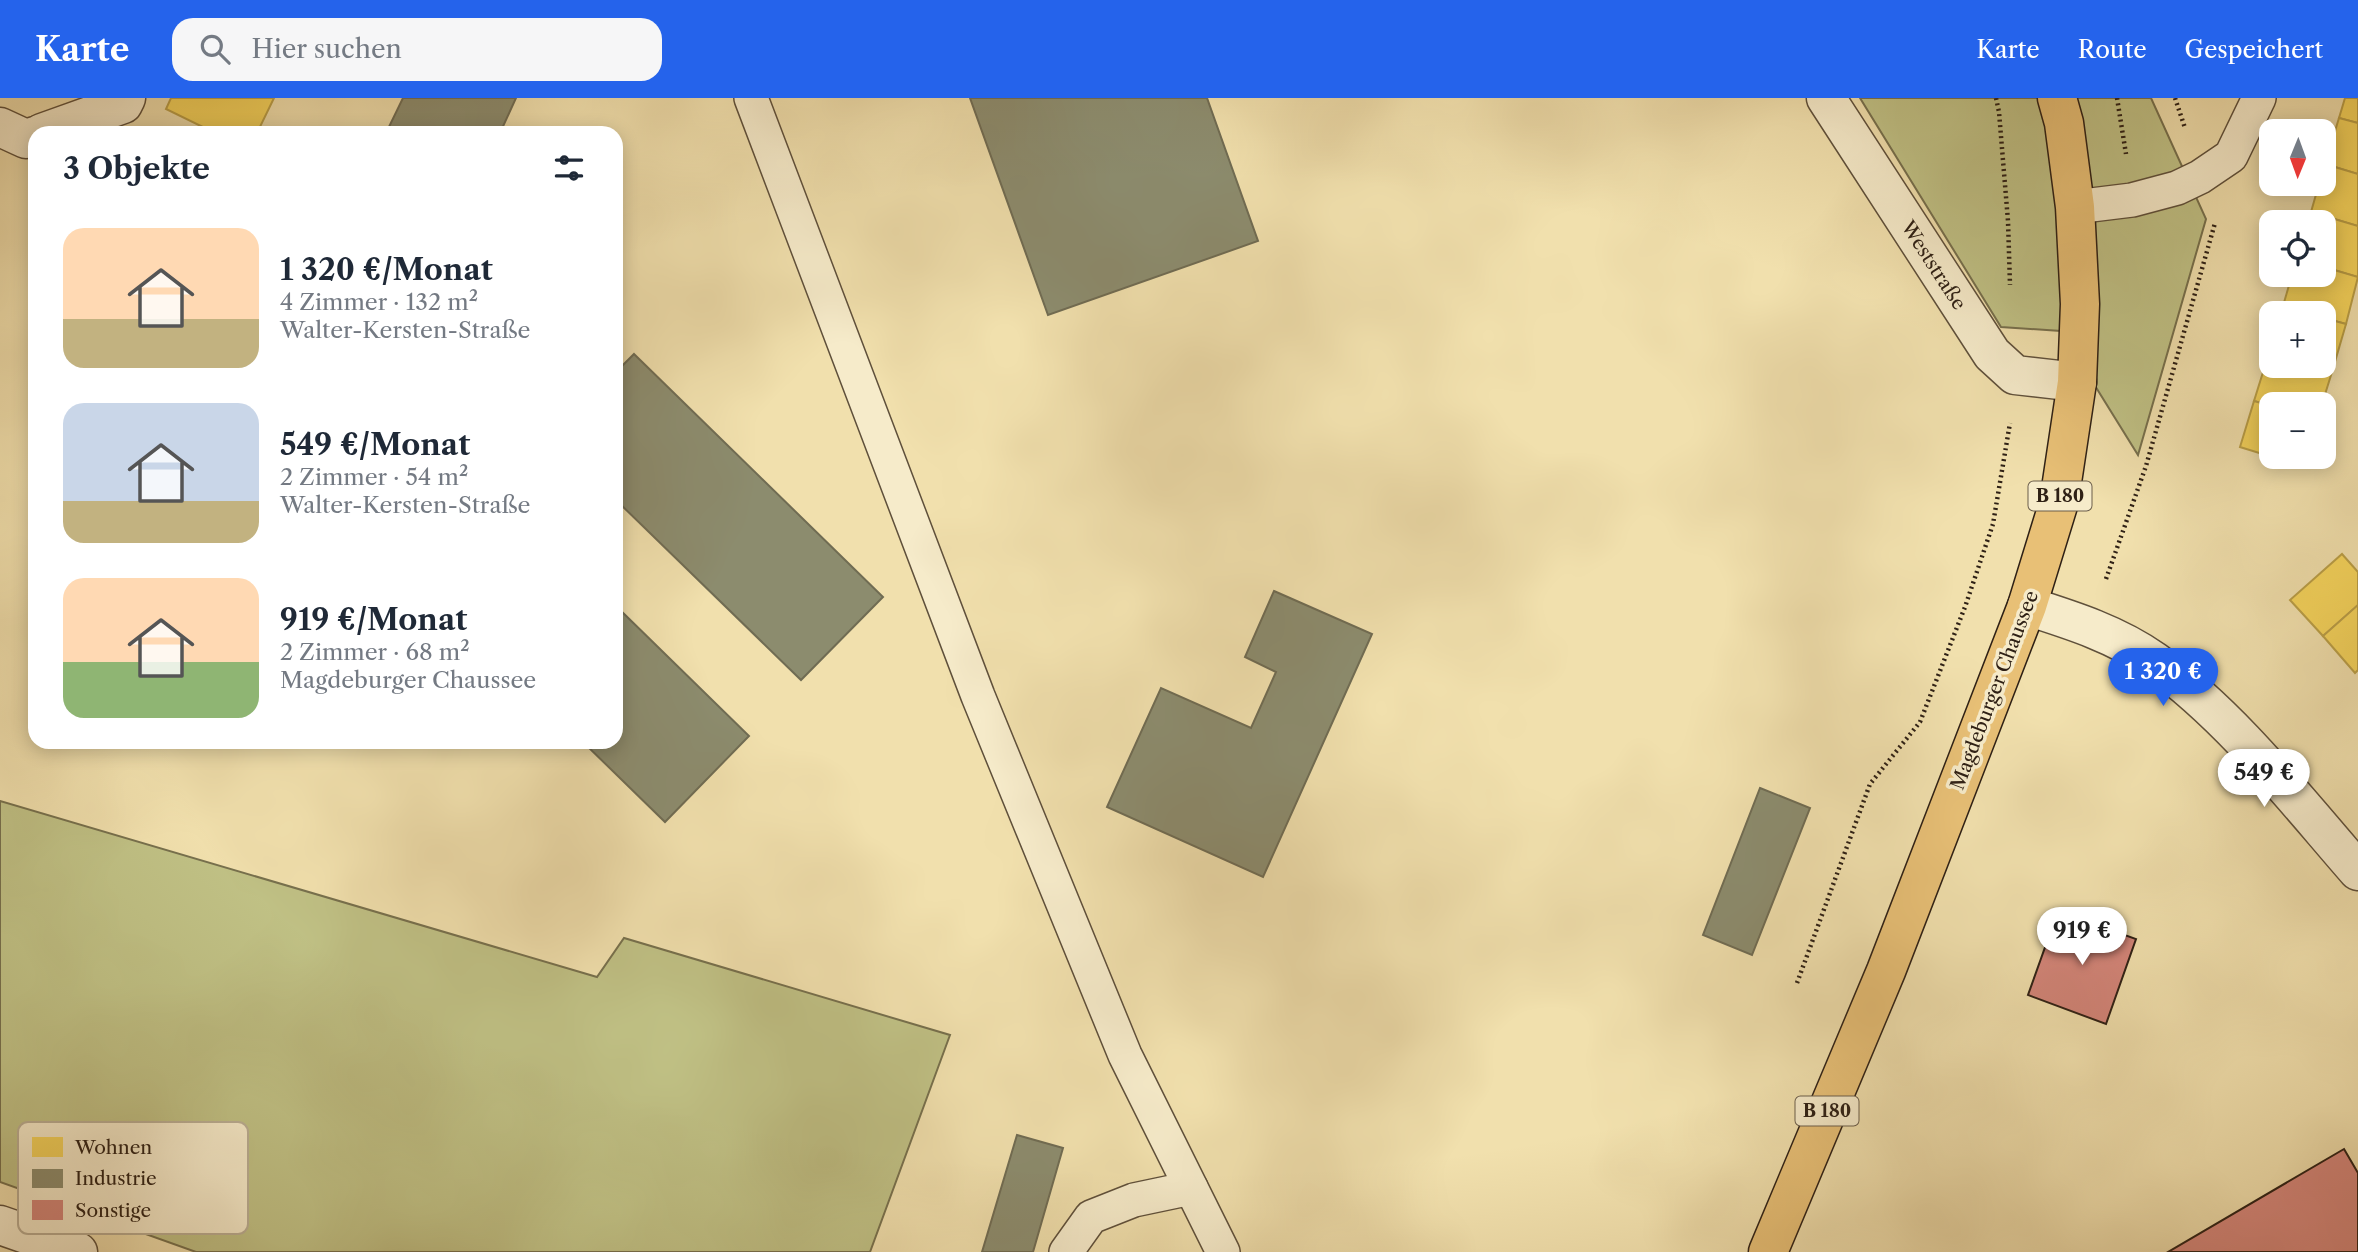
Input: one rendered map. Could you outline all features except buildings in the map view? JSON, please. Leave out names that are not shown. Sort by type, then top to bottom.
[{"type":"main road","name":"Magdeburger Chaussee","points":[[1769,1252],[1886,971],[2027,606],[2059,502],[2077,382],[2080,304],[2075,206],[2064,123],[2057,98]]},
{"type":"street","points":[[62,126],[123,104],[126,98]]},
{"type":"street","name":"Weststraße","points":[[1826,98],[1992,354],[2015,375]]},
{"type":"street","points":[[0,127],[28,138]]},
{"type":"street","points":[[2015,375],[2077,382]]},
{"type":"street","points":[[2027,606],[2090,626],[2154,661],[2211,709],[2269,769],[2358,871]]},
{"type":"street","points":[[0,1225],[18,1231]]},
{"type":"street","points":[[26,1234],[78,1252]]},
{"type":"lane","points":[[751,98],[978,696],[1125,1055],[1223,1252]]},
{"type":"lane","points":[[2075,206],[2132,200],[2177,188],[2200,177],[2231,156],[2259,98]]},
{"type":"lane","points":[[1066,1252],[1091,1217],[1134,1200],[1191,1188]]},
{"type":"path","points":[[1996,98],[2008,221],[2010,287]]},
{"type":"path","points":[[2090,626],[2146,466],[2215,224],[2175,98]]},
{"type":"path","points":[[1797,983],[1870,784],[1920,722],[1965,607],[1993,524],[2008,447],[2015,375]]},
{"type":"green space","points":[[1860,98],[2151,98],[2206,219],[2138,455],[2061,331],[2001,327]]},
{"type":"green space","points":[[0,801],[597,977],[624,938],[950,1035],[870,1252],[196,1252],[146,1234],[248,1234],[248,1122],[18,1122],[18,1188],[0,1182]]}]
